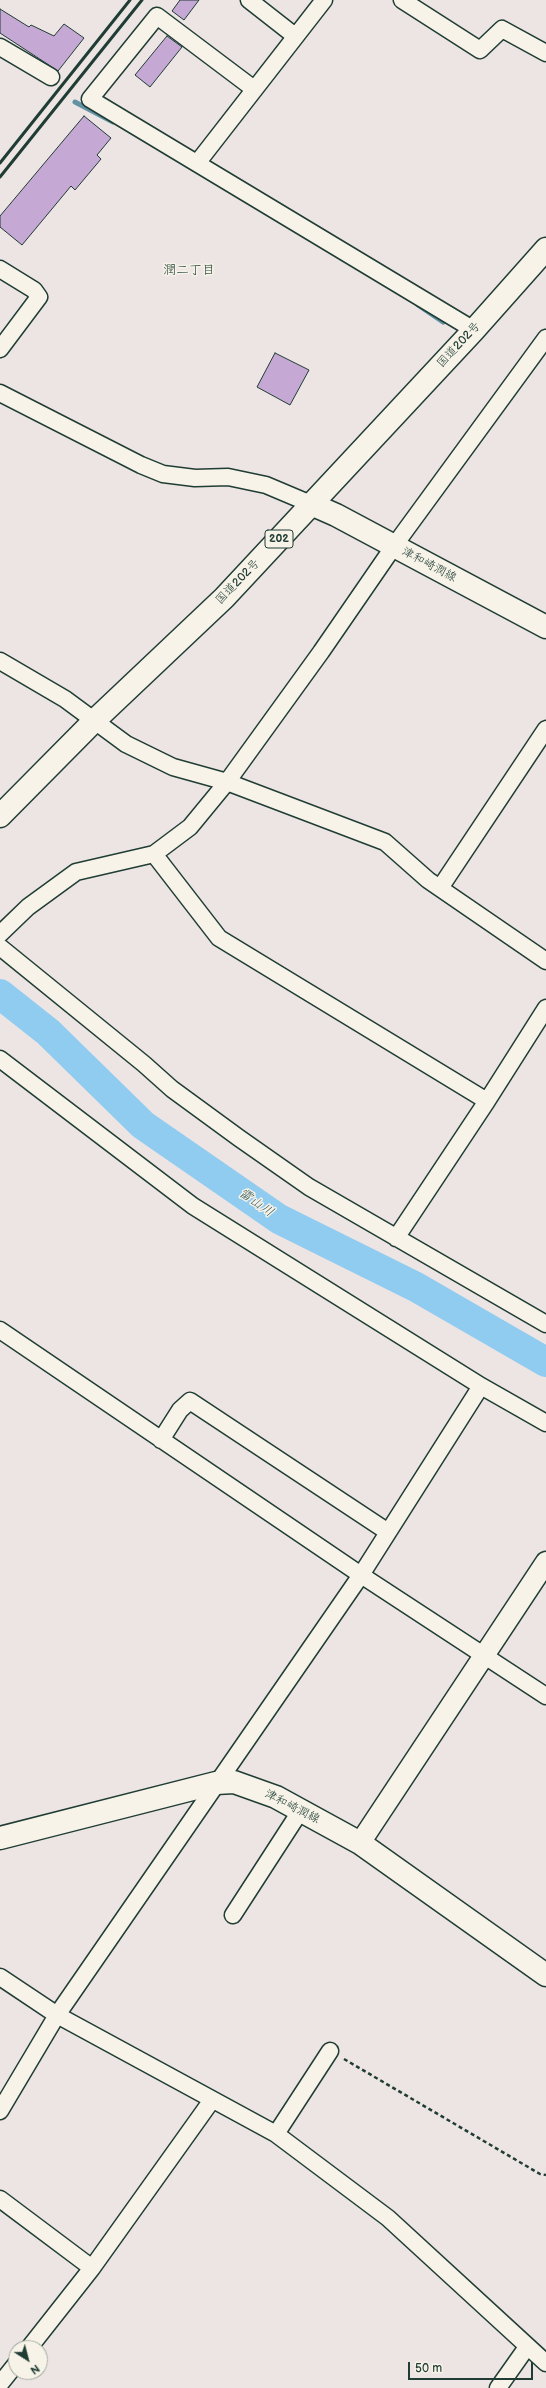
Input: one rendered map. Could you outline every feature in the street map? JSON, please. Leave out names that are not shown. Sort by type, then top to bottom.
[{"type":"main road","name":"国道202号","points":[[3,807],[224,598],[474,330],[546,249]]},
{"type":"main road","name":"津和崎潤線","points":[[311,504],[394,546],[546,627]]},
{"type":"main road","name":"津和崎潤線","points":[[0,1838],[216,1783],[234,1782],[276,1796],[360,1843],[546,1975]]},
{"type":"street","points":[[249,0],[295,36]]},
{"type":"street","points":[[198,162],[324,0]]},
{"type":"street","points":[[402,0],[480,50],[502,29],[546,53]]},
{"type":"street","points":[[254,89],[157,16],[90,99],[198,162],[474,330]]},
{"type":"street","points":[[0,47],[51,77]]},
{"type":"street","points":[[0,269],[34,290],[39,297],[0,349]]},
{"type":"street","points":[[0,934],[28,907],[76,872],[154,854],[190,828],[227,782],[321,652],[394,546],[546,338]]},
{"type":"street","points":[[2,399],[141,466],[163,474],[195,478],[228,477],[266,485],[311,504]]},
{"type":"street","points":[[0,661],[65,699],[126,744],[173,767],[227,782],[385,842],[428,880],[546,961]]},
{"type":"street","points":[[440,888],[546,729]]},
{"type":"street","points":[[154,854],[219,938],[487,1101]]},
{"type":"street","points":[[0,947],[144,1064],[172,1089],[309,1187],[546,1324]]},
{"type":"street","points":[[396,1238],[487,1101],[546,1008]]},
{"type":"street","points":[[0,1059],[193,1206],[481,1386],[546,1423]]},
{"type":"street","points":[[0,1330],[361,1576],[485,1655],[546,1696]]},
{"type":"street","points":[[0,2111],[57,2015],[216,1783],[361,1576],[481,1386]]},
{"type":"street","points":[[161,1440],[180,1410],[190,1400],[388,1532]]},
{"type":"street","points":[[360,1843],[546,1562]]},
{"type":"street","points":[[233,1915],[301,1810]]},
{"type":"street","points":[[0,1977],[57,2015],[276,2134],[388,2218],[546,2363]]},
{"type":"street","points":[[276,2134],[330,2051]]},
{"type":"street","points":[[35,2340],[92,2268],[212,2100]]},
{"type":"street","points":[[0,2199],[92,2268]]},
{"type":"street","points":[[498,2388],[527,2347]]},
{"type":"street","points":[[0,2384],[8,2374]]},
{"type":"path","points":[[330,2051],[540,2174],[546,2175]]},
{"type":"building","points":[[180,0],[199,0],[184,20],[172,11]]},
{"type":"building","points":[[0,9],[29,27],[31,25],[54,36],[64,24],[84,38],[58,71],[0,33]]},
{"type":"building","points":[[167,36],[182,47],[150,87],[135,75]]},
{"type":"building","points":[[84,116],[111,138],[97,155],[101,159],[75,190],[71,186],[22,245],[0,227],[0,216]]},
{"type":"building","points":[[275,353],[309,370],[290,405],[257,387]]},
{"type":"waterway","points":[[75,102],[113,122]]},
{"type":"waterway","points":[[418,305],[443,322]]},
{"type":"waterway","name":"雷山川","points":[[0,994],[48,1032],[143,1125],[279,1219],[416,1287],[546,1362]]},
{"type":"railway","points":[[0,163],[130,0]]},
{"type":"railway","points":[[0,177],[142,0]]},
{"type":"district","name":"潤二丁目","points":[[189,271]]}]
